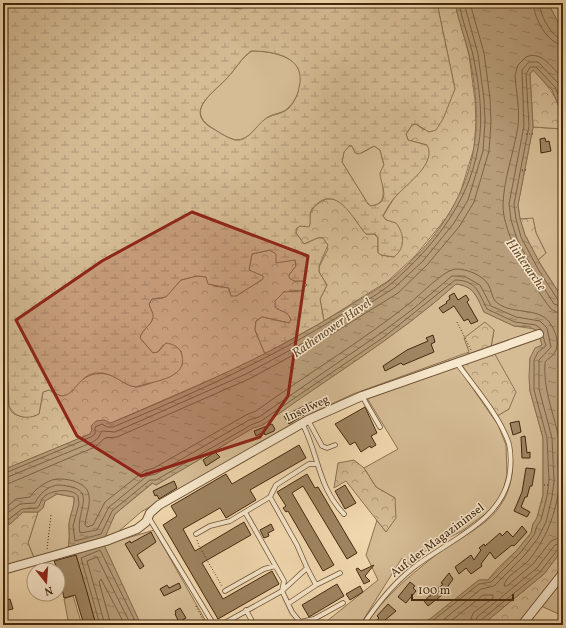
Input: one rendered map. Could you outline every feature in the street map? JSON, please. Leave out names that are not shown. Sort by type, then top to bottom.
[{"type":"street","name":"Inselweg","points":[[3,570],[106,541],[137,529],[146,522],[154,509],[159,505],[305,421],[362,396],[539,334]]},
{"type":"street","points":[[522,625],[563,573]]},
{"type":"lane","name":"Auf der Magazininsel","points":[[363,625],[391,587],[436,551],[489,515],[499,504],[505,492],[511,460],[509,445],[500,424],[457,362]]},
{"type":"lane","points":[[362,396],[380,427]]},
{"type":"lane","points":[[305,421],[322,446],[328,448],[335,445]]},
{"type":"lane","points":[[305,421],[317,464],[325,485],[337,506],[344,514]]},
{"type":"lane","points":[[196,534],[210,526],[230,521],[246,512],[270,497],[276,484],[309,464],[317,464]]},
{"type":"lane","points":[[270,497],[298,546],[306,568],[316,585]]},
{"type":"lane","points":[[246,512],[274,566],[284,580],[282,591],[292,612],[300,622],[314,619],[343,603]]},
{"type":"lane","points":[[148,517],[214,625]]},
{"type":"lane","points":[[225,591],[264,569],[274,566]]},
{"type":"lane","points":[[221,625],[282,591],[306,568]]},
{"type":"lane","points":[[289,603],[316,585],[340,573]]},
{"type":"lane","points":[[246,610],[253,623],[252,625]]},
{"type":"path","points":[[526,134],[534,134]]},
{"type":"path","points":[[522,170],[527,170]]},
{"type":"path","points":[[457,322],[474,357]]},
{"type":"path","points":[[544,485],[548,486]]},
{"type":"path","points":[[46,558],[51,514]]},
{"type":"path","points":[[196,534],[199,546],[225,591]]},
{"type":"highlighted area","points":[[192,212],[308,256],[288,396],[260,437],[141,476],[77,436],[16,320],[102,261]]},
{"type":"green space","points":[[3,3],[218,3],[225,7],[241,9],[249,3],[437,3],[455,89],[443,119],[436,130],[429,132],[416,124],[412,125],[406,134],[408,140],[427,145],[429,152],[425,166],[393,200],[383,216],[386,220],[396,223],[401,231],[402,245],[398,253],[394,257],[381,255],[378,253],[378,238],[375,234],[366,234],[350,212],[336,200],[329,199],[321,201],[312,209],[309,227],[300,226],[296,229],[296,233],[304,244],[318,238],[323,238],[328,245],[319,266],[319,272],[327,285],[320,299],[324,321],[265,354],[255,330],[256,321],[262,317],[289,323],[291,320],[290,317],[275,307],[275,301],[284,292],[301,291],[307,285],[303,281],[294,281],[289,278],[289,275],[296,266],[295,260],[276,263],[276,254],[270,250],[252,254],[249,270],[263,276],[263,279],[236,296],[231,296],[229,288],[208,284],[206,277],[197,276],[181,280],[166,297],[152,299],[149,304],[153,318],[140,338],[153,353],[158,352],[166,343],[176,346],[180,350],[182,355],[182,363],[179,370],[174,375],[159,381],[136,387],[126,384],[113,376],[95,373],[85,377],[67,395],[61,396],[49,390],[43,392],[39,414],[31,417],[22,417],[18,415],[9,406],[8,383],[3,376]],"holes":[[[251,51],[270,52],[287,58],[294,63],[298,69],[300,78],[299,88],[295,99],[288,109],[267,118],[244,139],[235,140],[225,136],[203,121],[200,114],[201,107],[210,95]],[[350,145],[355,153],[359,154],[374,146],[380,150],[384,165],[380,173],[384,197],[378,204],[371,206],[368,204],[342,162],[344,152]]]},
{"type":"green space","points":[[437,3],[455,3],[469,55],[475,100],[476,122],[474,148],[459,197],[447,217],[416,255],[388,281],[324,321],[320,299],[327,285],[319,272],[319,267],[328,249],[323,238],[318,238],[304,244],[296,233],[296,229],[300,226],[310,224],[311,212],[319,203],[327,199],[334,199],[346,208],[366,234],[374,234],[378,238],[378,252],[381,255],[394,257],[386,220],[383,216],[427,145],[408,140],[406,134],[412,125],[416,124],[424,130],[455,89]]},
{"type":"green space","points":[[548,3],[563,3],[563,32]]},
{"type":"green space","points":[[252,51],[278,54],[293,62],[298,68],[301,76],[300,86],[295,100],[287,109],[268,117],[245,138],[236,140],[216,131],[205,122],[201,116],[201,109],[209,96]]},
{"type":"green space","points":[[533,70],[554,96],[561,111],[563,129],[533,127],[530,74]]},
{"type":"green space","points":[[533,127],[563,129],[563,306],[561,296],[538,260],[546,253],[536,233],[533,219],[520,219],[518,205]]},
{"type":"green space","points":[[348,146],[352,146],[353,149],[362,153],[374,146],[380,150],[384,165],[382,170],[383,195],[382,200],[378,204],[371,206],[368,204],[342,162],[344,152]]},
{"type":"green space","points":[[533,218],[536,233],[546,253],[538,260],[525,235],[520,219]]},
{"type":"green space","points":[[270,250],[276,254],[295,260],[296,266],[289,275],[294,281],[303,281],[307,285],[301,291],[290,290],[277,309],[288,314],[291,320],[289,323],[262,317],[256,321],[255,330],[265,354],[242,366],[111,423],[108,423],[105,420],[91,428],[92,430],[90,434],[3,470],[3,376],[8,386],[9,405],[11,410],[14,414],[26,417],[39,414],[43,392],[49,390],[61,396],[88,376],[95,374],[111,375],[135,387],[144,386],[155,381],[182,363],[181,351],[163,345],[158,352],[153,353],[140,338],[152,321],[152,313],[149,304],[152,299],[163,298],[181,280],[197,276],[206,277],[213,286],[229,288],[229,292],[236,296],[263,279],[249,270],[252,254]]},
{"type":"green space","points":[[456,284],[467,287],[474,293],[484,312],[514,326],[535,329],[538,331],[542,345],[530,358],[530,391],[543,438],[543,495],[537,518],[533,524],[531,533],[488,580],[479,580],[430,619],[418,625],[366,625],[373,614],[398,586],[437,554],[485,522],[496,511],[510,486],[512,457],[510,443],[505,429],[497,416],[509,409],[491,347],[494,330],[469,352],[353,394],[308,415],[141,512],[118,532],[105,537],[115,514],[153,483],[156,485],[253,428],[263,425],[410,322]]},
{"type":"green space","points":[[485,322],[494,330],[491,347],[516,392],[509,409],[497,416],[462,365],[469,352],[464,338]]},
{"type":"green space","points":[[451,367],[458,367],[498,425],[506,445],[507,475],[503,491],[496,503],[488,512],[462,531],[430,547],[410,565],[402,558],[360,625],[322,625],[378,580],[366,555],[377,520],[386,532],[395,498],[376,487],[364,468],[398,449],[367,398]]},
{"type":"green space","points":[[354,460],[364,468],[376,487],[395,498],[396,518],[386,532],[346,481],[334,488],[338,463]]},
{"type":"green space","points":[[57,494],[74,497],[74,504],[69,522],[68,548],[34,558],[28,543],[38,512],[43,508],[45,501]]},
{"type":"green space","points":[[23,512],[38,512],[28,543],[34,558],[3,566],[3,525],[10,524]]},
{"type":"green space","points":[[154,530],[208,625],[141,625],[104,545]]},
{"type":"green space","points":[[563,549],[563,568],[518,625],[482,625],[544,574]]},
{"type":"green space","points":[[563,577],[563,616],[541,606]]},
{"type":"green space","points":[[73,596],[82,625],[65,625],[68,620],[65,602],[66,602],[66,598]]},
{"type":"water","points":[[455,3],[548,3],[563,32],[563,116],[552,90],[533,70],[530,74],[533,127],[518,205],[520,219],[525,235],[542,267],[561,296],[563,306],[563,549],[544,574],[482,625],[418,625],[430,619],[479,580],[488,580],[517,550],[531,533],[533,524],[537,518],[543,495],[543,438],[530,391],[529,377],[530,358],[535,348],[542,345],[538,331],[529,327],[514,326],[484,312],[477,297],[471,290],[462,285],[456,284],[410,322],[263,425],[253,428],[156,485],[152,483],[115,514],[105,537],[68,548],[69,522],[74,504],[74,497],[57,494],[45,501],[43,508],[38,512],[23,512],[10,524],[3,525],[3,470],[90,434],[92,430],[91,426],[96,421],[104,420],[111,423],[228,372],[285,343],[389,281],[418,254],[432,238],[444,222],[463,186],[470,167],[474,147],[476,100],[473,77],[469,54]]},
{"type":"water","points":[[104,545],[141,625],[96,625],[75,554]]},
{"type":"building","points":[[545,138],[546,142],[549,141],[551,151],[541,153],[540,139]]},
{"type":"building","points":[[454,293],[458,300],[466,295],[469,300],[467,302],[478,321],[471,324],[468,319],[464,321],[454,306],[443,313],[439,308],[447,303],[446,302],[450,299],[449,296]]},
{"type":"building","points":[[433,335],[435,342],[431,344],[434,352],[403,365],[401,363],[385,371],[383,366],[407,350],[428,341],[426,338]]},
{"type":"building","points":[[312,402],[315,408],[289,424],[284,416]]},
{"type":"building","points":[[365,407],[377,433],[371,436],[376,445],[371,448],[370,446],[361,452],[355,442],[350,445],[335,424]]},
{"type":"building","points":[[519,421],[521,432],[513,435],[510,423]]},
{"type":"building","points":[[272,424],[275,429],[274,431],[265,435],[264,432],[256,436],[254,431]]},
{"type":"building","points":[[525,436],[527,453],[530,452],[530,458],[522,458],[521,437]]},
{"type":"building","points":[[299,445],[306,458],[250,490],[256,500],[226,518],[220,508],[183,529],[195,551],[244,522],[251,535],[202,563],[223,599],[272,571],[279,584],[218,619],[163,525],[177,516],[171,506],[226,474],[232,484]]},
{"type":"building","points":[[215,452],[220,457],[206,466],[203,460]]},
{"type":"building","points":[[526,468],[535,469],[532,486],[530,486],[527,497],[525,497],[521,507],[530,512],[527,517],[514,511],[522,492]]},
{"type":"building","points":[[307,474],[315,488],[318,487],[357,553],[347,559],[303,486],[292,493],[334,565],[323,571],[288,511],[286,512],[283,508],[286,506],[277,492]]},
{"type":"building","points":[[174,481],[177,488],[159,499],[157,495],[155,496],[153,491]]},
{"type":"building","points":[[345,485],[356,503],[345,509],[335,491]]},
{"type":"building","points":[[271,524],[274,530],[268,533],[269,536],[264,538],[260,530]]},
{"type":"building","points":[[522,526],[527,532],[514,546],[512,545],[495,559],[490,552],[481,564],[482,566],[471,574],[466,568],[459,574],[455,567],[471,555],[474,560],[481,550],[479,548],[484,544],[485,546],[500,533],[502,536],[507,531],[513,537]]},
{"type":"building","points":[[151,532],[156,542],[137,555],[144,566],[140,569],[125,544],[130,541],[131,543]]},
{"type":"building","points":[[76,555],[96,625],[84,625],[75,595],[66,597],[66,562],[54,561]]},
{"type":"building","points":[[374,565],[365,576],[370,581],[364,584],[356,569],[358,568],[361,571]]},
{"type":"building","points":[[449,573],[453,579],[442,595],[428,606],[424,601],[443,584],[441,583]]},
{"type":"building","points":[[410,582],[415,586],[413,588],[416,591],[406,603],[398,597]]},
{"type":"building","points":[[179,583],[181,588],[164,596],[160,589],[167,585],[169,588]]},
{"type":"building","points":[[337,584],[344,596],[309,617],[302,605]]},
{"type":"building","points":[[360,586],[363,592],[350,600],[346,594]]},
{"type":"building","points":[[10,599],[13,609],[3,611],[3,601]]},
{"type":"building","points":[[388,604],[396,611],[384,621],[388,625],[373,625],[379,618],[377,616]]},
{"type":"building","points":[[180,608],[186,618],[179,622],[175,611]]},
{"type":"water label","name":"Hinterarche","points":[[527,264]]},
{"type":"water label","name":"Rathenower Havel","points":[[331,327]]}]
